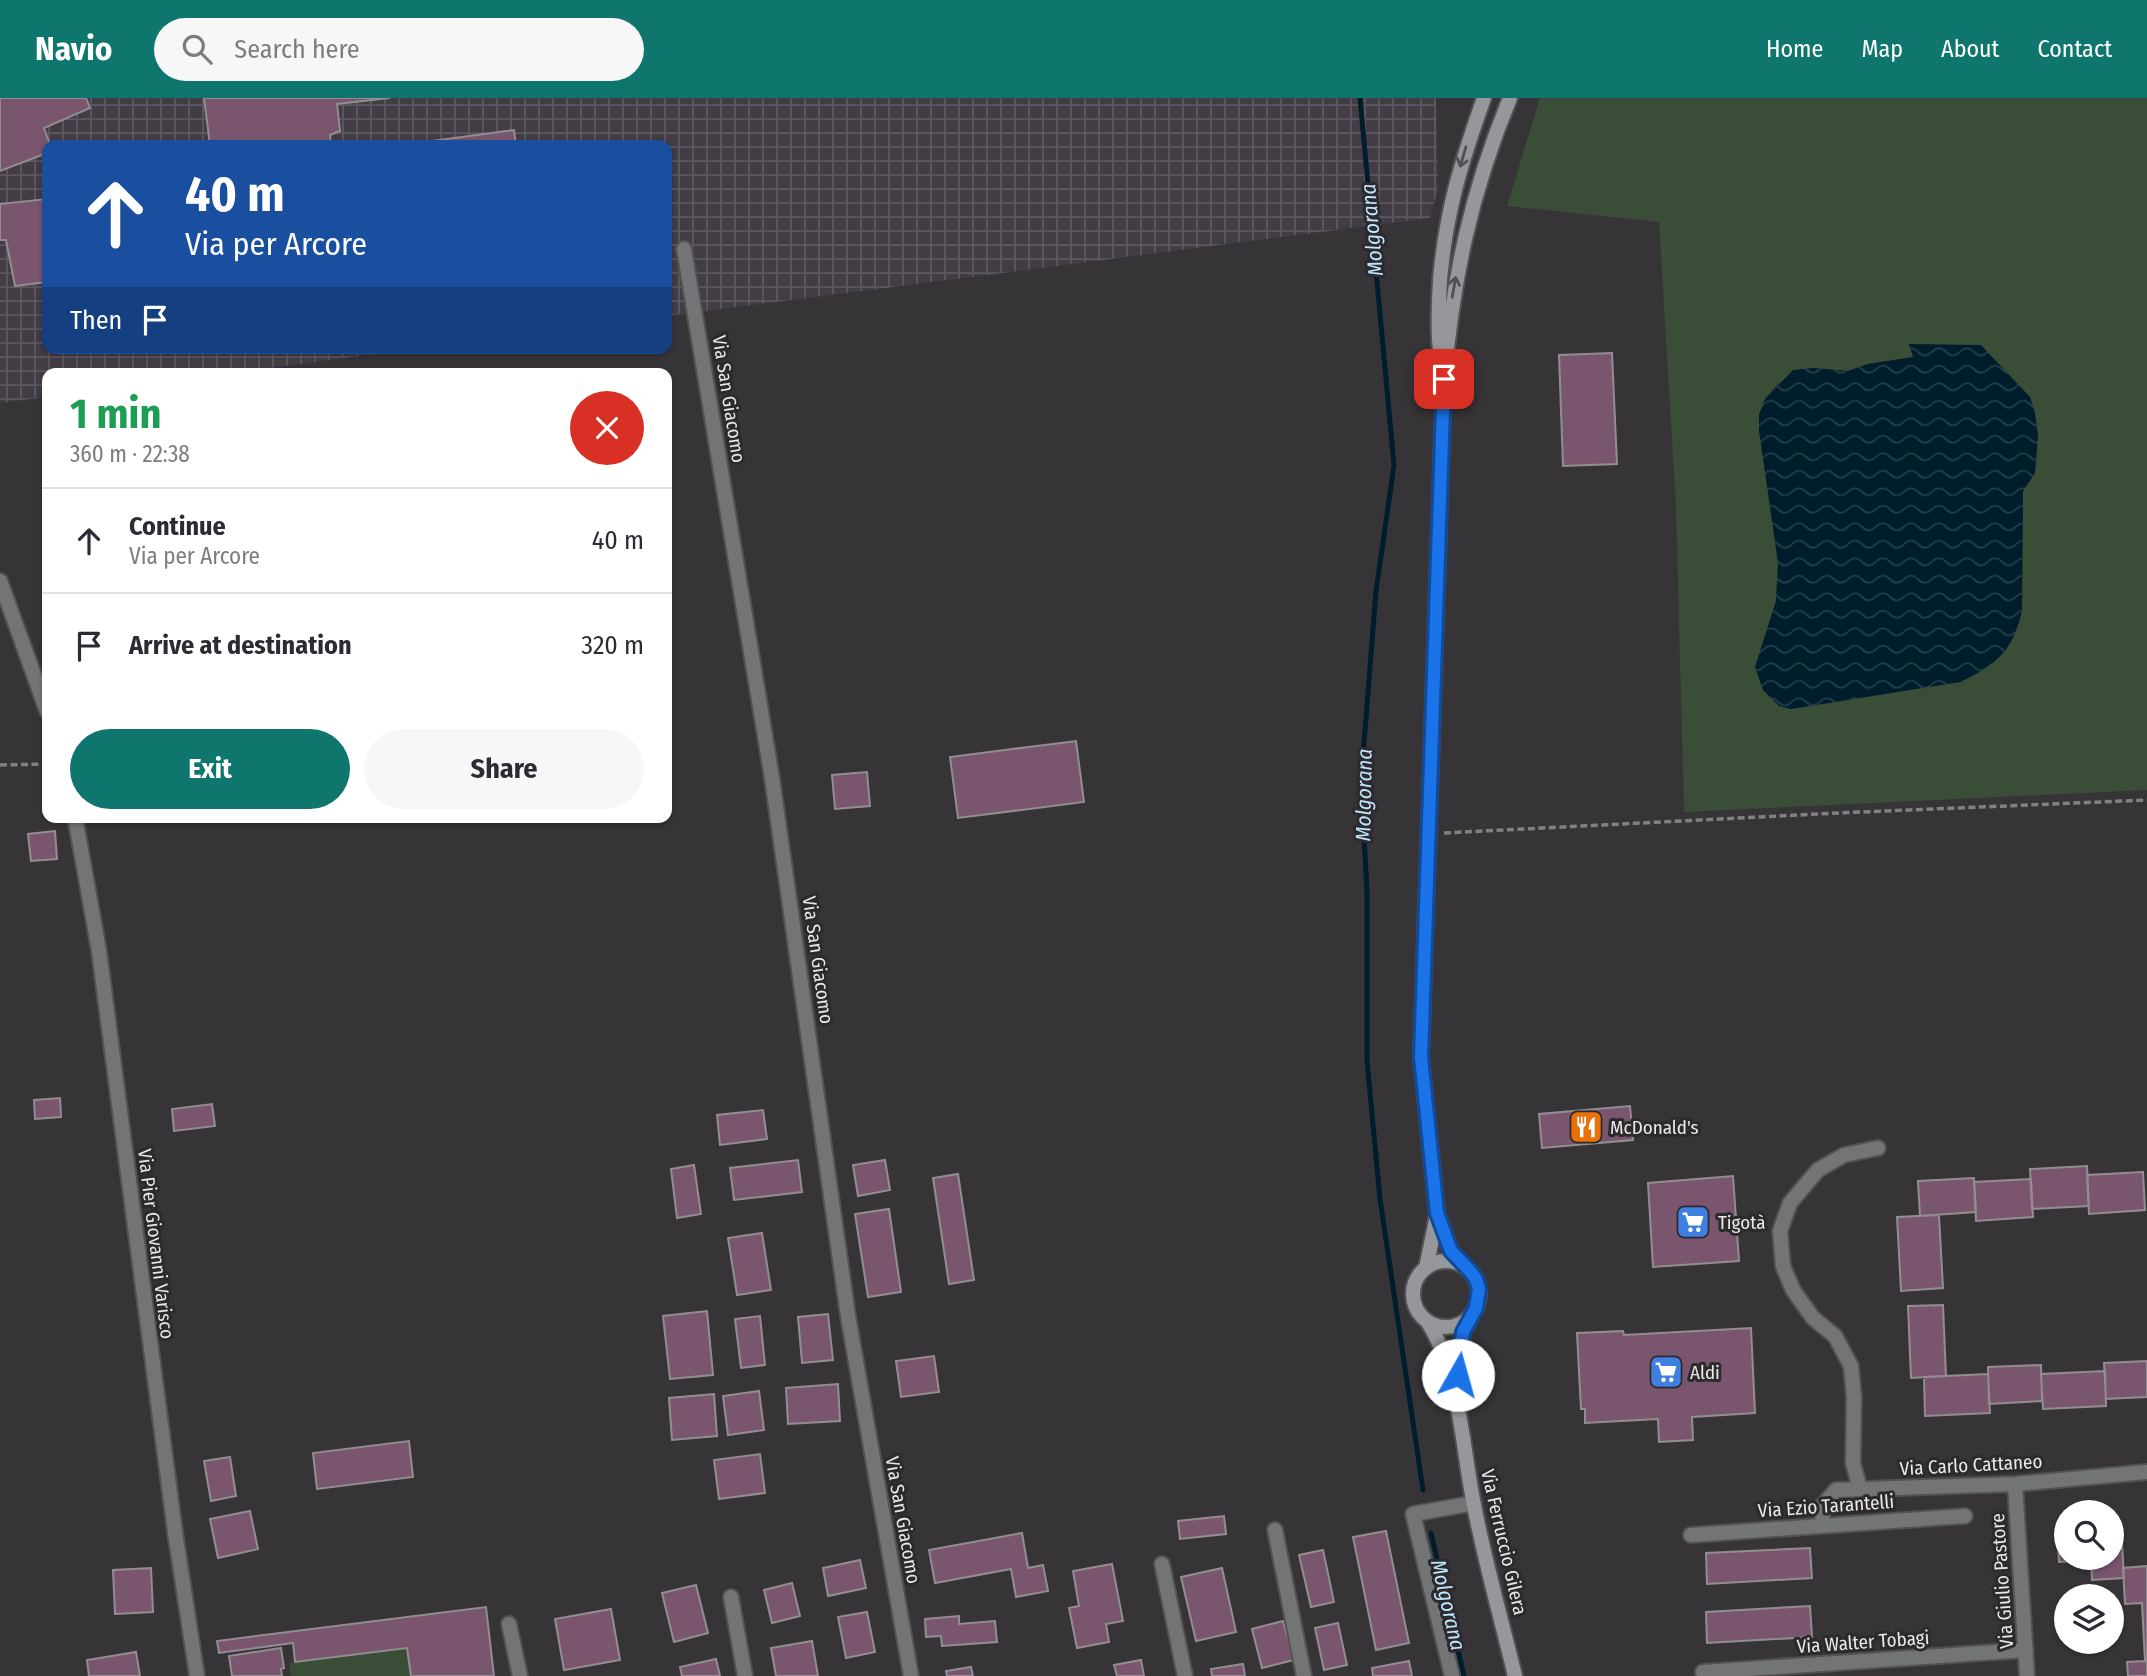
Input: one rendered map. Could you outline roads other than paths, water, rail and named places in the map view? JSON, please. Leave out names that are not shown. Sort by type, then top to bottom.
[{"type":"main road","points":[[1444,379],[1438,337],[1444,236],[1467,140],[1484,98]]},
{"type":"main road","points":[[1455,1397],[1463,1332],[1479,1299],[1479,1289],[1476,1279],[1451,1251],[1437,1213],[1421,1057],[1444,379],[1449,320],[1461,251],[1502,98]]},
{"type":"main road","points":[[1486,161],[1510,98]]},
{"type":"main road","points":[[1437,1213],[1426,1268],[1416,1281],[1414,1299],[1416,1307],[1439,1338],[1455,1397]]},
{"type":"main road","points":[[1426,1268],[1443,1261],[1462,1265]]},
{"type":"main road","points":[[1427,1321],[1444,1327],[1470,1317]]},
{"type":"main road","name":"Via Ferruccio Gilera","points":[[1455,1397],[1474,1503],[1516,1676]]},
{"type":"street","name":"Via San Giacomo","points":[[684,249],[772,778],[848,1317],[911,1676]]},
{"type":"street","points":[[0,581],[42,697]]},
{"type":"street","name":"Via Pier Giovanni Varisco","points":[[76,823],[99,951],[174,1532],[197,1676]]},
{"type":"street","points":[[1860,1489],[1853,1463],[1854,1397],[1850,1366],[1835,1336],[1813,1318],[1793,1290],[1783,1266],[1780,1231],[1790,1203],[1818,1170],[1844,1155],[1878,1148]]},
{"type":"street","name":"Via Carlo Cattaneo","points":[[1822,1525],[1823,1505],[1836,1490],[2015,1484],[2147,1472]]},
{"type":"street","name":"Via Giulio Pastore","points":[[2015,1484],[2027,1676]]},
{"type":"street","points":[[1452,1676],[1413,1514],[1474,1503]]},
{"type":"street","name":"Via Ezio Tarantelli","points":[[1690,1535],[1965,1516]]},
{"type":"street","points":[[1275,1530],[1304,1676]]},
{"type":"street","points":[[1162,1564],[1185,1676]]},
{"type":"street","points":[[732,1597],[745,1676]]},
{"type":"street","points":[[509,1624],[520,1676]]},
{"type":"street","name":"Via Walter Tobagi","points":[[1703,1672],[2026,1650]]},
{"type":"water","points":[[1909,344],[1981,345],[2030,397],[2038,436],[2035,473],[2023,491],[2022,611],[2018,625],[2008,646],[1993,663],[1960,682],[1791,709],[1779,706],[1763,690],[1755,667],[1776,601],[1778,563],[1759,415],[1765,399],[1793,370],[1813,368],[1848,371],[1868,364],[1913,357]]},
{"type":"waterway","name":"Molgorana","points":[[1360,98],[1394,465],[1376,591],[1361,781],[1367,891],[1367,1061],[1380,1199],[1423,1490]]},
{"type":"waterway","name":"Molgorana","points":[[1431,1533],[1464,1676]]},
{"type":"place","name":"McDonald's","points":[[1586,1127]]},
{"type":"place","name":"Tigotà","points":[[1693,1222]]},
{"type":"place","name":"Aldi","points":[[1666,1372]]}]
